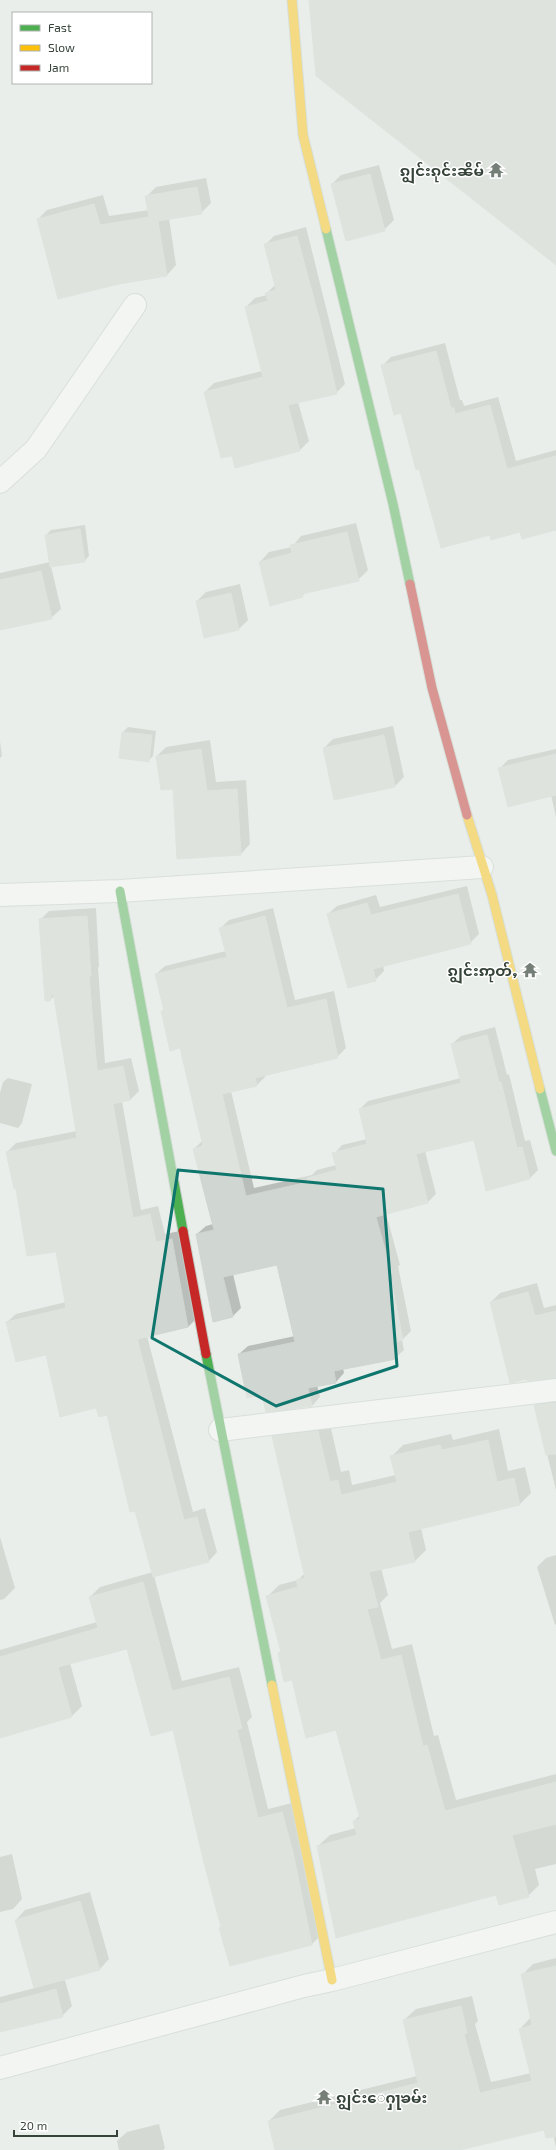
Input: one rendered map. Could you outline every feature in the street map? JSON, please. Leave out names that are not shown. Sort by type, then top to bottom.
[{"type":"street","points":[[292,0],[303,135],[393,504],[432,688],[482,867],[492,895],[556,1151]]},
{"type":"street","points":[[0,482],[36,449],[135,306]]},
{"type":"street","points":[[0,895],[120,891],[482,867]]},
{"type":"street","points":[[120,891],[220,1430],[332,1980]]},
{"type":"street","points":[[220,1430],[556,1390]]},
{"type":"street","points":[[0,2068],[304,1986],[556,1922]]},
{"type":"highlighted area","points":[[178,1170],[383,1189],[397,1366],[276,1406],[152,1338]]},
{"type":"building","name":"ၵျွင်းၵုင်းၼိမ်","points":[[309,0],[556,0],[556,265],[316,76]]},
{"type":"building","points":[[370,174],[385,231],[346,241],[331,184]]},
{"type":"building","points":[[197,187],[202,214],[158,221],[167,276],[119,284],[58,299],[37,219],[94,204],[100,225],[149,217],[145,196]]},
{"type":"building","points":[[297,236],[321,325],[337,394],[288,405],[300,451],[235,468],[232,456],[221,458],[204,392],[263,377],[245,307],[268,301],[265,293],[276,290],[264,244]]},
{"type":"building","points":[[436,351],[451,408],[454,408],[455,414],[490,405],[507,469],[556,456],[556,530],[522,539],[520,532],[491,540],[490,535],[441,548],[419,469],[416,470],[401,413],[394,415],[381,365]]},
{"type":"building","points":[[80,529],[85,562],[50,567],[45,535]]},
{"type":"building","points":[[347,532],[359,581],[302,594],[303,597],[270,606],[259,562],[292,553],[290,545]]},
{"type":"building","points":[[41,571],[52,619],[0,630],[0,580]]},
{"type":"building","points":[[231,593],[239,630],[204,638],[196,601]]},
{"type":"building","points":[[122,732],[152,735],[149,762],[119,758]]},
{"type":"building","points":[[384,735],[395,787],[334,800],[323,748]]},
{"type":"building","points":[[201,749],[207,791],[237,789],[241,855],[177,859],[173,789],[161,790],[156,756]]},
{"type":"building","points":[[556,754],[556,795],[508,807],[498,768]]},
{"type":"building","points":[[458,894],[471,944],[373,969],[376,981],[348,988],[327,914],[367,903],[371,915]]},
{"type":"building","points":[[87,916],[91,976],[89,976],[97,1071],[123,1066],[130,1100],[113,1104],[133,1218],[150,1214],[156,1242],[172,1239],[188,1327],[138,1339],[138,1342],[184,1520],[197,1517],[209,1562],[153,1577],[135,1511],[130,1512],[107,1415],[99,1417],[96,1408],[60,1417],[46,1355],[16,1362],[6,1322],[66,1308],[56,1252],[27,1256],[16,1189],[14,1189],[6,1152],[77,1138],[53,991],[50,1001],[45,1001],[39,919]]},
{"type":"building","points":[[265,916],[287,1008],[326,999],[338,1058],[255,1078],[257,1086],[222,1094],[246,1196],[308,1182],[307,1178],[337,1170],[332,1153],[367,1144],[359,1109],[461,1083],[451,1044],[487,1035],[499,1082],[501,1082],[517,1148],[522,1147],[530,1179],[486,1191],[474,1140],[416,1154],[428,1203],[376,1217],[392,1274],[390,1275],[403,1340],[393,1343],[396,1359],[334,1371],[336,1383],[308,1388],[312,1406],[266,1412],[262,1395],[247,1398],[238,1354],[295,1342],[277,1265],[223,1277],[233,1317],[213,1322],[196,1234],[214,1230],[193,1149],[203,1146],[180,1048],[170,1051],[161,1011],[164,1011],[155,974],[227,957],[219,928]]},
{"type":"building","points":[[528,1292],[535,1316],[556,1311],[556,1378],[527,1381],[527,1379],[510,1383],[490,1302]]},
{"type":"building","points":[[556,1403],[556,1454],[546,1455],[534,1405]]},
{"type":"building","points":[[318,1431],[330,1482],[338,1480],[341,1495],[397,1482],[390,1456],[440,1445],[442,1450],[488,1440],[497,1482],[514,1478],[520,1505],[408,1532],[415,1562],[369,1572],[378,1607],[367,1609],[381,1660],[401,1655],[423,1746],[427,1745],[445,1811],[556,1782],[556,1824],[512,1835],[529,1897],[499,1905],[496,1895],[336,1938],[317,1846],[357,1835],[353,1821],[360,1819],[336,1730],[306,1738],[292,1680],[284,1682],[278,1653],[281,1652],[266,1596],[298,1587],[296,1580],[305,1578],[272,1436]]},
{"type":"building","points":[[143,1582],[172,1691],[229,1677],[242,1728],[237,1730],[258,1818],[282,1812],[293,1852],[312,1945],[230,1966],[219,1928],[221,1927],[203,1859],[173,1730],[151,1736],[127,1649],[58,1667],[72,1717],[0,1738],[0,1657],[98,1628],[89,1597]]},
{"type":"building","points":[[80,1901],[100,1970],[34,1988],[15,1920]]},
{"type":"building","points":[[556,1966],[556,2137],[546,2138],[544,2130],[460,2150],[275,2150],[268,2121],[418,2083],[403,2020],[461,2006],[467,2033],[464,2034],[480,2093],[532,2081],[519,2029],[532,2025],[521,1974]]},
{"type":"building","points":[[56,1989],[63,2017],[0,2032],[0,2004]]},
{"type":"traffic: fast","points":[[326,229],[393,504],[410,584]]},
{"type":"traffic: fast","points":[[120,891],[183,1231]]},
{"type":"traffic: fast","points":[[540,1089],[556,1151]]},
{"type":"traffic: fast","points":[[206,1354],[272,1685]]},
{"type":"traffic: slow","points":[[292,0],[303,135],[326,229]]},
{"type":"traffic: slow","points":[[467,815],[492,895],[540,1089]]},
{"type":"traffic: slow","points":[[272,1685],[332,1980]]},
{"type":"traffic: jam","points":[[410,584],[432,688],[467,815]]},
{"type":"traffic: jam","points":[[183,1231],[206,1354]]},
{"type":"place","name":"ၵျွင်းၵုင်းၼိမ်","points":[[496,170]]},
{"type":"place","name":"ၵျွင်းဢုတ်ႇ","points":[[530,970]]},
{"type":"place","name":"ၵျွင်းေႁႃၶမ်း","points":[[324,2097]]}]
